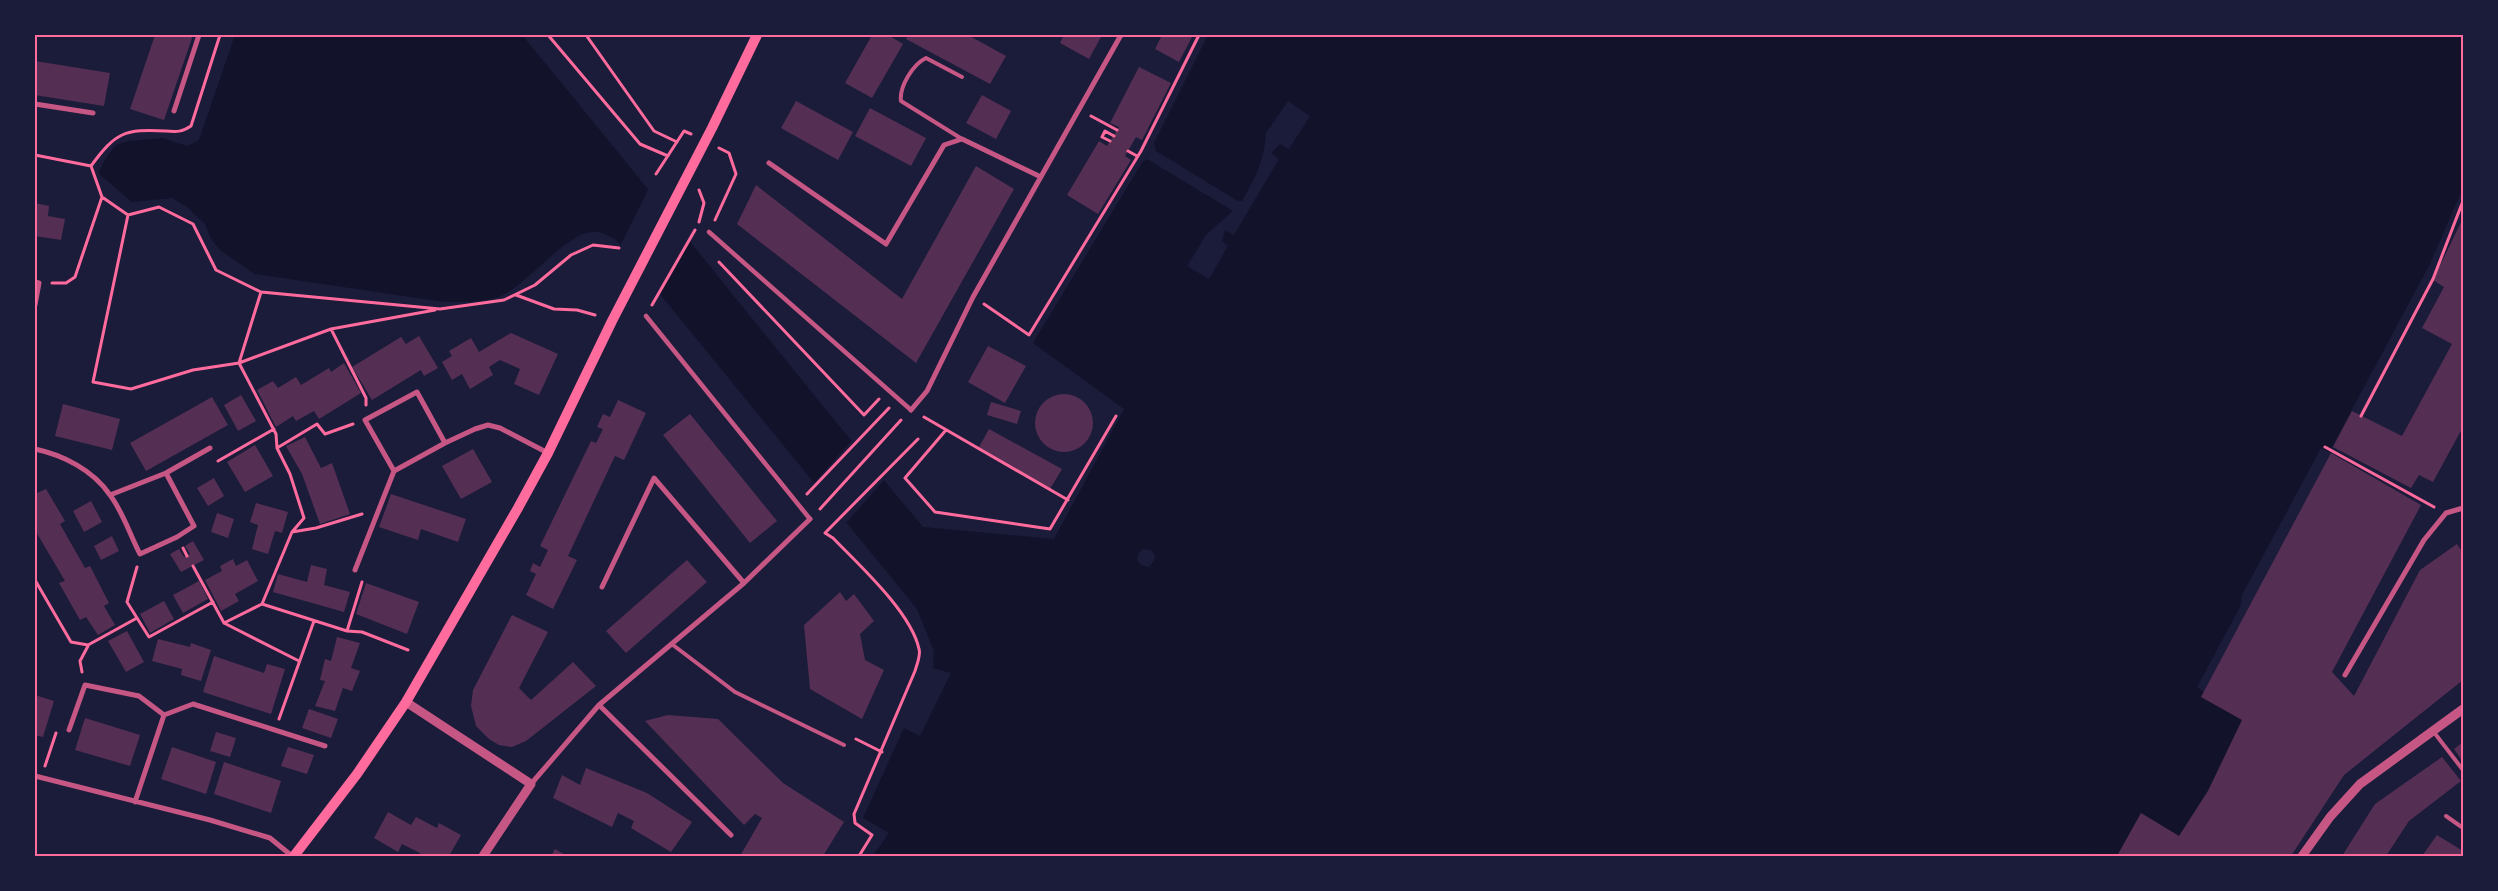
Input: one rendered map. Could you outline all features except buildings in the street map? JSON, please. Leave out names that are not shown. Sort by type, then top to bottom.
[{"type":"main road","points":[[293,856],[357,774],[406,702],[548,453],[612,321],[705,141],[757,35]]},
{"type":"street","points":[[174,111],[199,35]]},
{"type":"street","points":[[709,232],[911,410],[926,391],[973,297],[1121,35]]},
{"type":"street","points":[[35,104],[93,113]]},
{"type":"street","points":[[769,163],[886,244],[944,145],[962,139],[1041,176]]},
{"type":"street","points":[[35,305],[37,282]]},
{"type":"street","points":[[483,856],[531,784],[599,705],[744,584],[810,519],[646,316]]},
{"type":"street","points":[[394,471],[365,420],[417,392],[445,443]]},
{"type":"street","points":[[355,570],[394,471],[445,443],[474,429],[488,425],[500,428],[548,453]]},
{"type":"street","points":[[110,494],[166,473],[210,448]]},
{"type":"street","points":[[35,449],[71,461],[94,478],[110,494],[140,554],[194,526],[166,473]]},
{"type":"street","points":[[602,587],[654,478],[744,584]]},
{"type":"street","points":[[2345,676],[2424,540],[2446,513],[2463,508]]},
{"type":"street","points":[[69,730],[85,685],[139,696],[164,715]]},
{"type":"street","points":[[406,702],[531,784]]},
{"type":"street","points":[[164,715],[193,704],[325,746]]},
{"type":"street","points":[[599,705],[732,835]]},
{"type":"street","points":[[2302,856],[2330,817],[2360,784],[2463,709]]},
{"type":"street","points":[[135,802],[164,715]]},
{"type":"street","points":[[35,776],[270,838],[293,856]]},
{"type":"lane","points":[[962,77],[926,58],[918,62],[900,93],[902,101],[962,139]]},
{"type":"lane","points":[[673,645],[734,692],[844,745]]},
{"type":"lane","points":[[2433,731],[2463,770]]},
{"type":"lane","points":[[2446,816],[2463,828]]},
{"type":"path","points":[[91,166],[107,144],[118,135],[138,130],[182,132],[191,126],[220,35]]},
{"type":"path","points":[[548,35],[640,144],[668,156]]},
{"type":"path","points":[[586,35],[654,131],[677,142]]},
{"type":"path","points":[[989,307],[1029,335],[1138,156],[1200,35]]},
{"type":"path","points":[[1079,110],[1117,130]]},
{"type":"path","points":[[656,174],[684,130],[692,134]]},
{"type":"path","points":[[1110,142],[1102,137],[1105,131],[1114,136]]},
{"type":"path","points":[[709,232],[736,174],[729,153],[715,146]]},
{"type":"path","points":[[717,158],[721,149]]},
{"type":"path","points":[[1128,151],[1138,156]]},
{"type":"path","points":[[35,155],[91,166]]},
{"type":"path","points":[[91,166],[102,197],[128,215]]},
{"type":"path","points":[[700,218],[704,203],[699,191],[703,182]]},
{"type":"path","points":[[37,282],[66,283],[75,277],[102,197]]},
{"type":"path","points":[[2361,416],[2433,279],[2463,201]]},
{"type":"path","points":[[128,215],[159,206],[193,224],[216,270],[261,292],[440,309]]},
{"type":"path","points":[[128,215],[93,382],[131,389],[192,370],[239,363],[331,329],[440,309],[504,300],[535,285],[571,255],[593,245],[619,248]]},
{"type":"path","points":[[646,316],[693,234],[700,241]]},
{"type":"path","points":[[714,256],[864,415],[875,404]]},
{"type":"path","points":[[224,623],[262,604],[292,532],[304,518],[290,474],[277,448],[274,429],[239,363],[261,292]]},
{"type":"path","points":[[516,294],[554,309],[577,310],[595,315]]},
{"type":"path","points":[[277,448],[317,424],[325,434],[365,420],[366,398],[331,329]]},
{"type":"path","points":[[911,410],[1068,500]]},
{"type":"path","points":[[807,494],[885,413]]},
{"type":"path","points":[[946,430],[905,478],[934,512],[1050,529],[1116,416]]},
{"type":"path","points":[[821,508],[896,425]]},
{"type":"path","points":[[215,463],[274,429]]},
{"type":"path","points":[[859,856],[872,835],[855,823],[854,814],[915,671],[920,651],[912,627],[875,583],[833,538],[825,533],[918,439]]},
{"type":"path","points":[[2325,447],[2341,453],[2446,513]]},
{"type":"path","points":[[292,532],[316,528],[380,508]]},
{"type":"path","points":[[140,554],[127,602],[149,636],[213,602]]},
{"type":"path","points":[[347,631],[366,569],[361,556]]},
{"type":"path","points":[[193,566],[224,623],[299,661]]},
{"type":"path","points":[[35,580],[71,642],[88,646]]},
{"type":"path","points":[[262,604],[347,631],[362,632],[408,650]]},
{"type":"path","points":[[85,685],[80,661],[88,646],[137,618]]},
{"type":"path","points":[[274,731],[314,620]]},
{"type":"path","points":[[42,778],[54,733],[69,730]]},
{"type":"path","points":[[864,743],[882,752]]},
{"type":"shaded area","points":[[235,35],[522,35],[923,527],[1054,539],[1124,409],[1033,343],[1154,143],[1208,35],[2463,35],[2463,188],[2429,266],[2329,452],[2321,448],[2242,595],[2241,605],[2197,687],[2242,720],[2208,790],[2179,836],[2141,813],[2117,856],[2100,856],[2089,853],[2087,856],[873,856],[889,833],[863,818],[904,728],[920,736],[951,673],[933,668],[934,651],[917,609],[616,240],[598,232],[580,235],[558,250],[512,290],[501,296],[480,301],[444,302],[255,274],[221,251],[211,239],[205,224],[187,207],[172,198],[132,202],[98,173],[116,145],[128,141],[163,138],[187,146],[199,140]],"holes":[[[1143,549],[1151,550],[1155,555],[1154,561],[1149,567],[1141,565],[1137,560],[1139,552]]]},
{"type":"pier","points":[[1288,101],[1310,116],[1289,149],[1280,144],[1271,153],[1279,159],[1234,235],[1225,230],[1222,241],[1228,246],[1209,279],[1187,266],[1206,235],[1233,211],[1147,159],[1142,163],[1154,143],[1156,151],[1238,201],[1242,201],[1257,173],[1264,151],[1266,133]]},
{"type":"pier","points":[[650,186],[690,238],[658,295],[619,248]]},
{"type":"pier","points":[[853,439],[886,478],[845,524],[812,485]]}]
